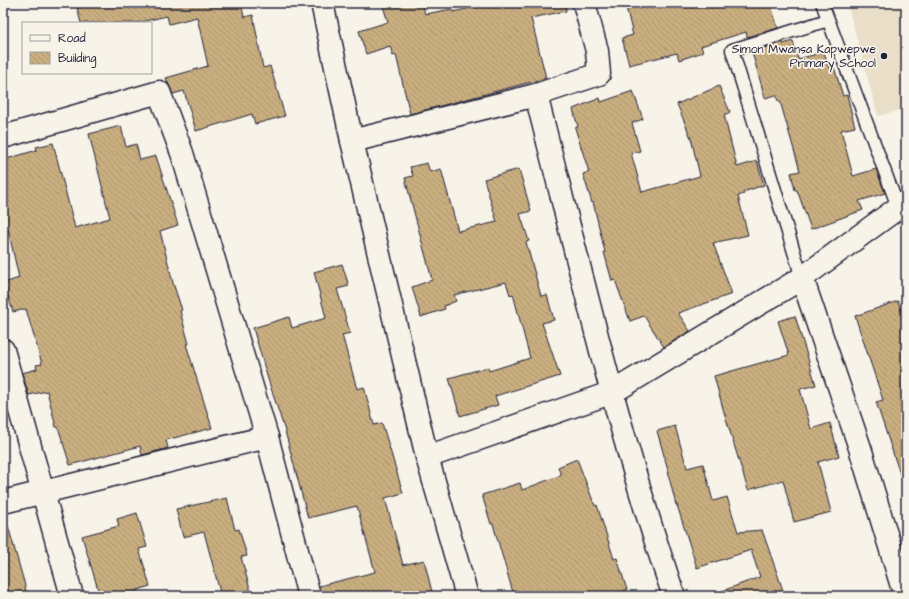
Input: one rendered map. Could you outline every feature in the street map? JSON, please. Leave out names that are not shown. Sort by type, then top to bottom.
[{"type":"street","points":[[322,3],[352,141],[427,457],[466,596]]},
{"type":"street","points":[[352,141],[536,95],[599,74],[597,51],[584,3]]},
{"type":"street","points":[[3,137],[159,92],[182,153],[267,437],[309,596]]},
{"type":"street","points":[[536,95],[612,392],[658,549],[674,596]]},
{"type":"street","points":[[427,457],[612,392],[802,278],[902,204]]},
{"type":"street","points":[[802,278],[860,448],[902,594]]},
{"type":"street","points":[[3,350],[72,596]]},
{"type":"street","points":[[3,502],[267,437]]},
{"type":"lane","points":[[822,3],[902,204]]},
{"type":"lane","points":[[802,278],[732,50],[828,20]]},
{"type":"shaded area","name":"Simon Mwansa Kapwepwe Primary School","points":[[847,3],[906,3],[906,108],[878,116]]},
{"type":"building","points":[[93,3],[241,3],[244,17],[253,15],[263,68],[270,66],[285,116],[255,124],[252,114],[196,131],[184,91],[173,94],[166,78],[208,66],[197,17],[169,24],[167,16],[140,22],[81,22],[77,8]]},
{"type":"building","points":[[382,3],[422,3],[425,14],[452,9],[453,12],[492,3],[565,3],[566,11],[531,18],[546,78],[410,114],[396,55],[393,56],[390,46],[366,54],[359,31],[388,22]]},
{"type":"building","points":[[625,3],[770,3],[778,28],[747,37],[746,32],[701,46],[703,52],[679,60],[677,53],[629,65],[622,38],[633,35]]},
{"type":"building","points":[[793,41],[798,59],[824,52],[829,68],[834,67],[843,96],[847,95],[855,127],[841,130],[853,176],[876,169],[885,193],[859,201],[863,210],[811,229],[797,190],[795,190],[791,173],[800,171],[780,101],[778,101],[776,95],[765,98],[752,52],[783,42],[783,44]]},
{"type":"building","points":[[719,86],[730,112],[724,115],[737,167],[757,161],[764,185],[743,192],[744,194],[738,196],[748,235],[713,243],[732,294],[678,313],[690,331],[664,347],[644,316],[630,321],[615,280],[612,281],[593,202],[592,203],[583,174],[589,172],[575,128],[578,127],[573,109],[600,98],[601,102],[633,91],[643,119],[632,123],[640,151],[631,153],[642,192],[700,176],[691,138],[677,104]]},
{"type":"building","points":[[121,126],[126,147],[136,144],[140,160],[156,156],[178,225],[160,231],[173,283],[182,310],[180,311],[189,344],[186,344],[212,428],[166,440],[168,448],[142,455],[140,446],[70,465],[58,427],[56,427],[47,391],[29,395],[22,373],[37,369],[36,365],[42,364],[26,309],[13,312],[4,283],[19,278],[8,229],[3,230],[3,160],[37,150],[36,147],[53,143],[75,228],[110,218],[89,134]]},
{"type":"building","points":[[427,163],[430,172],[441,169],[458,231],[497,222],[484,179],[519,169],[531,211],[520,214],[529,241],[526,242],[541,296],[547,295],[554,320],[542,323],[560,376],[495,396],[498,405],[460,416],[449,378],[488,367],[489,371],[530,358],[513,294],[510,295],[506,282],[454,295],[456,301],[444,306],[445,309],[421,317],[412,287],[432,280],[405,178],[413,176],[410,167]]},
{"type":"building","points":[[342,264],[349,286],[337,289],[350,333],[342,335],[357,389],[364,387],[374,425],[382,423],[403,493],[385,498],[403,565],[424,560],[433,596],[321,596],[319,586],[375,572],[357,506],[308,518],[285,431],[253,328],[289,317],[292,328],[326,318],[314,272]]},
{"type":"building","points":[[898,301],[906,325],[906,482],[903,483],[876,402],[883,400],[855,316]]},
{"type":"building","points":[[795,316],[816,385],[800,389],[811,429],[830,423],[839,456],[818,462],[831,512],[794,522],[783,480],[748,490],[714,376],[789,355],[778,321]]},
{"type":"building","points":[[675,426],[687,468],[703,464],[713,501],[727,497],[738,532],[762,530],[785,596],[714,596],[714,594],[760,577],[751,550],[697,568],[676,505],[657,431]]},
{"type":"building","points":[[577,459],[595,506],[597,505],[614,559],[617,558],[627,590],[610,596],[514,596],[493,524],[491,524],[482,495],[520,483],[522,490],[561,475],[558,467]]},
{"type":"building","points":[[227,498],[235,530],[239,529],[247,556],[241,557],[252,596],[221,596],[204,532],[183,537],[176,509]]},
{"type":"building","points":[[137,513],[147,547],[139,549],[150,586],[135,591],[136,596],[100,596],[82,536],[119,526],[117,519]]},
{"type":"building","points":[[8,526],[27,596],[3,596],[3,527]]},
{"type":"place","name":"Simon Mwansa Kapwepwe Primary School","points":[[884,56]]}]
